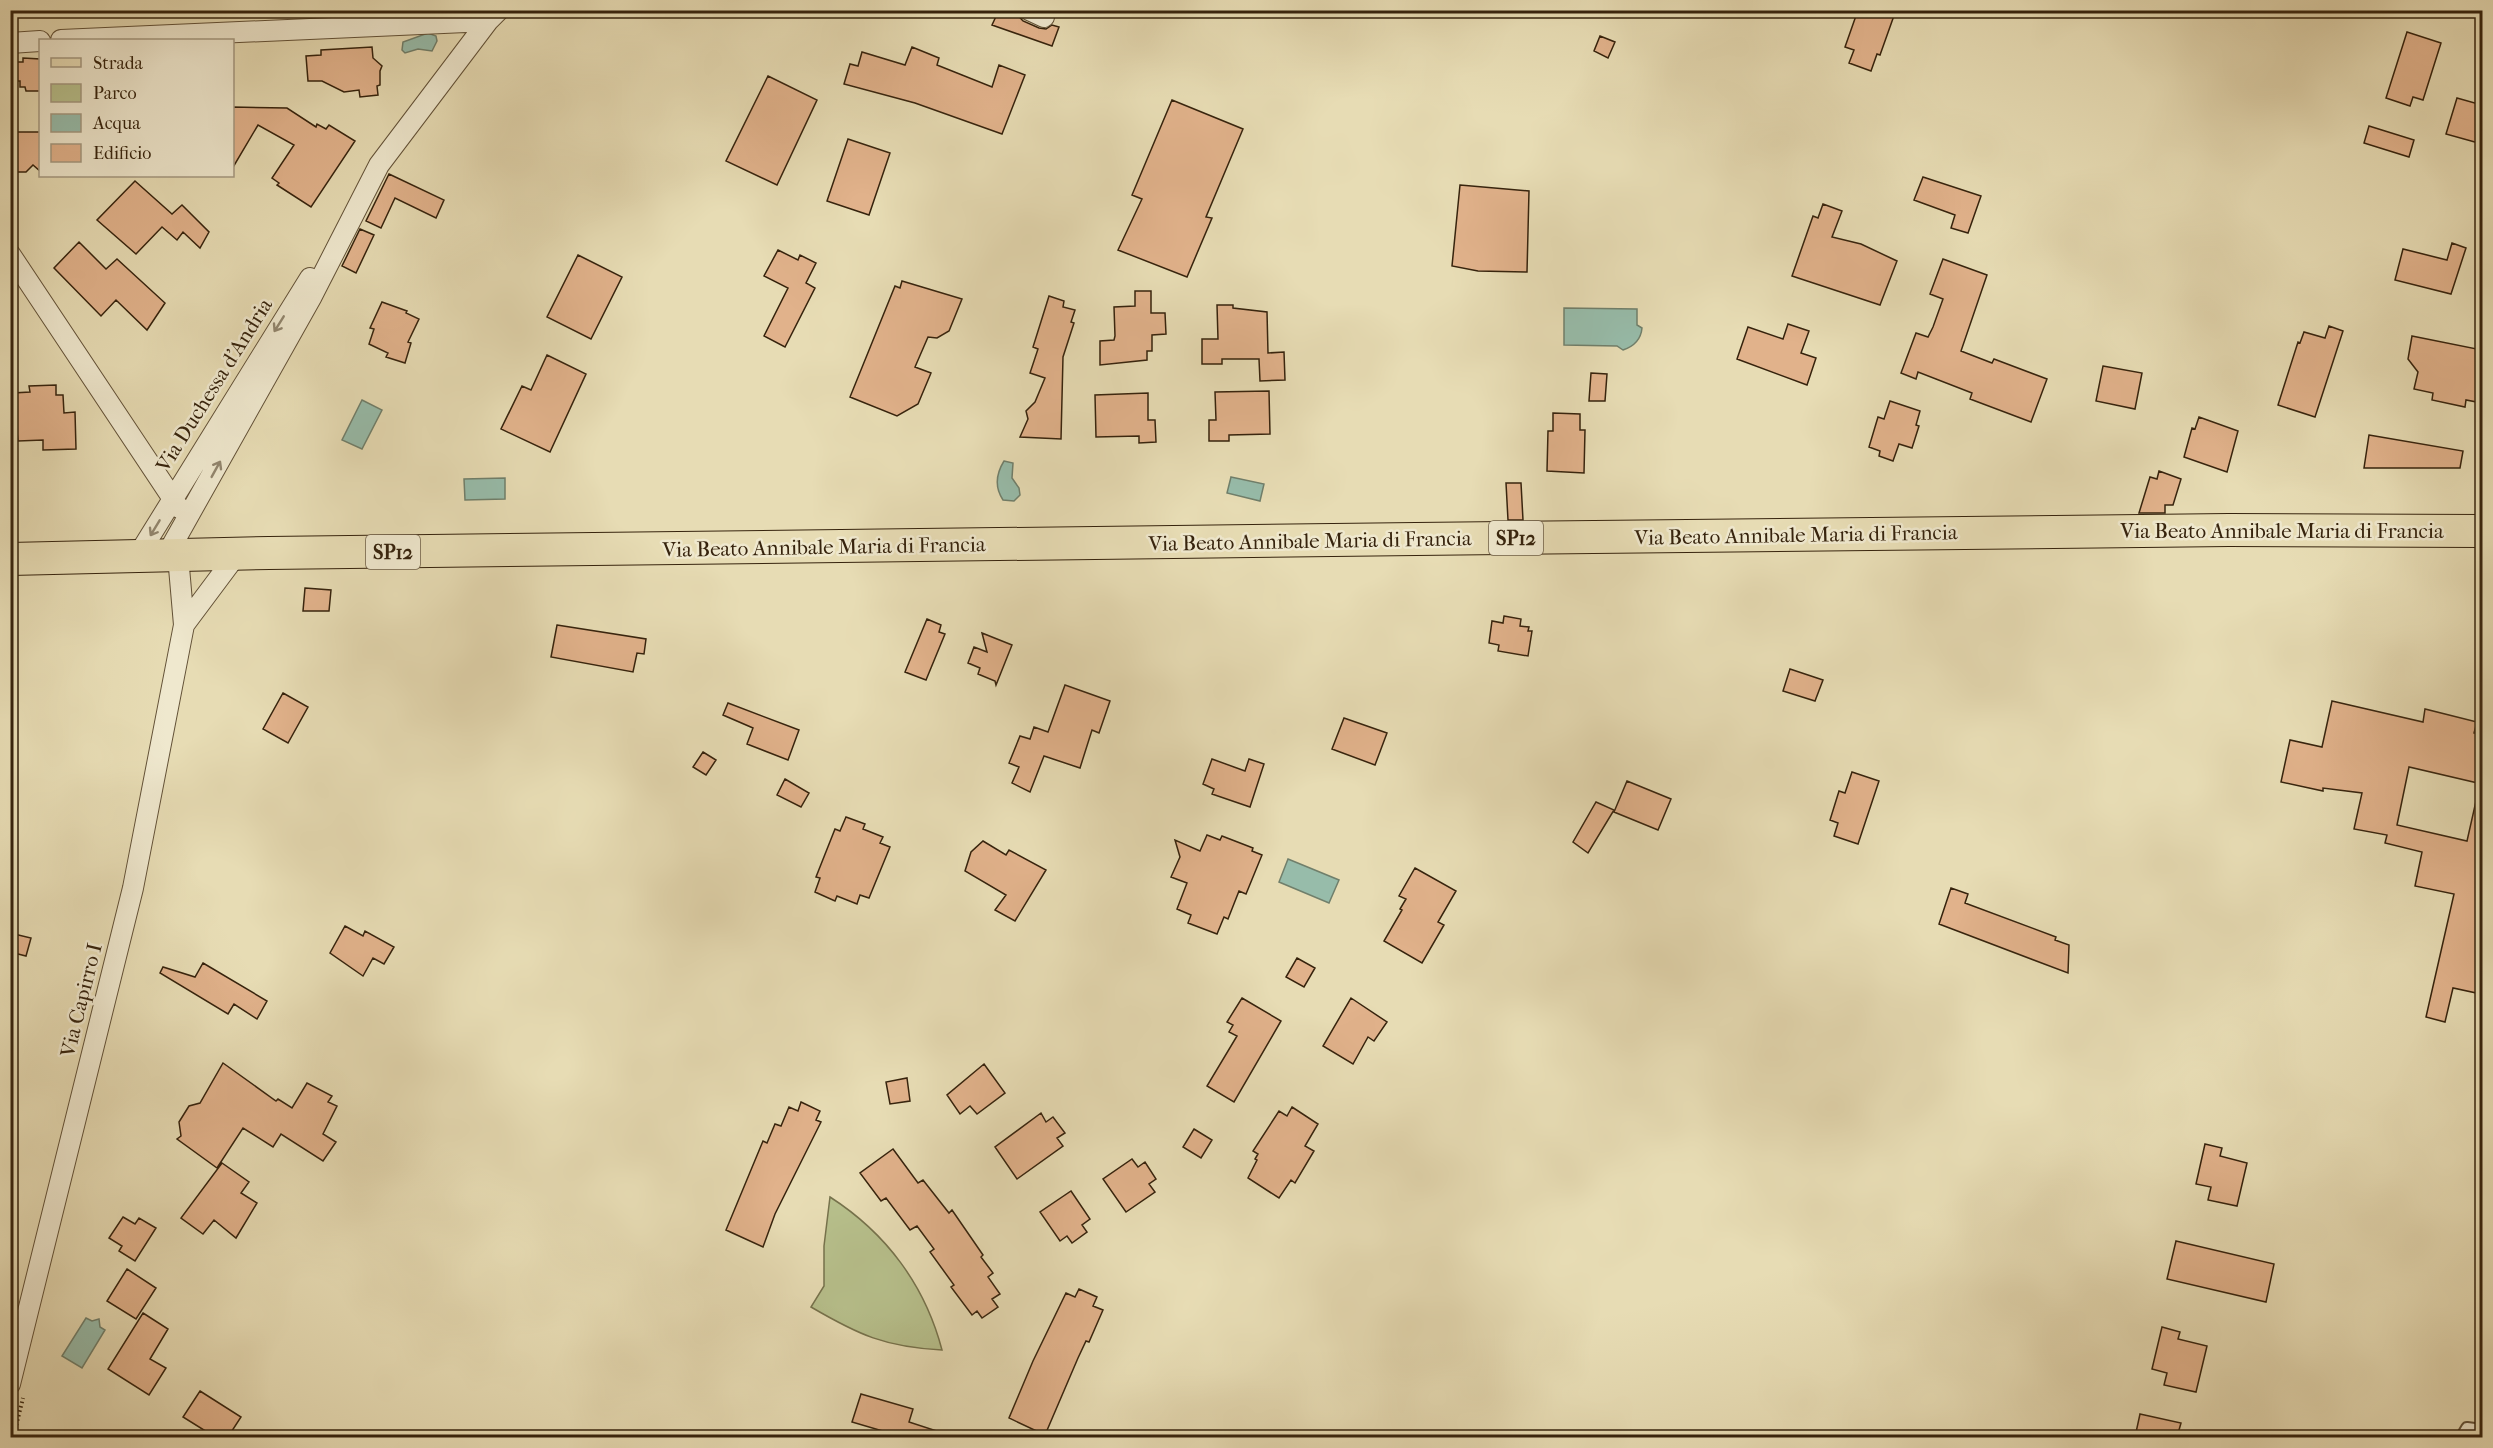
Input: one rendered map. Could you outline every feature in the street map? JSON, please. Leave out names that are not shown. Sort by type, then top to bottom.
[{"type":"main road","name":"Via Beato Annibale Maria di Francia","points":[[170,556],[2169,531],[2482,531]]},
{"type":"main road","name":"SP12","points":[[10,559],[170,556]]},
{"type":"street","points":[[78,39],[492,14]]},
{"type":"street","name":"Via Duchessa d'Andria","points":[[170,556],[187,520],[312,296],[379,165],[492,14]]},
{"type":"street","points":[[10,43],[39,41]]},
{"type":"street","name":"Via Duchessa d'Andria","points":[[170,556],[173,498],[300,290],[338,243]]},
{"type":"street","points":[[10,254],[187,520]]},
{"type":"street","name":"Via Capirro I","points":[[184,625],[237,554]]},
{"type":"street","name":"Via Capirro I","points":[[170,556],[203,572],[200,602]]},
{"type":"street","name":"Via Capirro I","points":[[10,1384],[133,888],[184,625],[170,556]]},
{"type":"lane","points":[[2461,1437],[2467,1428],[2482,1430]]},
{"type":"green space","points":[[830,1197],[869,1227],[901,1263],[925,1304],[942,1350],[904,1346],[873,1338],[811,1307],[824,1286],[824,1246]]},
{"type":"water","points":[[428,33],[436,36],[437,41],[432,51],[418,49],[405,53],[402,50],[403,42]]},
{"type":"water","points":[[1564,308],[1637,309],[1637,325],[1642,328],[1640,336],[1637,342],[1623,350],[1617,346],[1564,345]]},
{"type":"water","points":[[362,400],[382,410],[362,449],[342,440]]},
{"type":"water","points":[[1004,461],[1013,463],[1012,478],[1019,488],[1020,495],[1014,501],[1003,500],[999,491],[998,476]]},
{"type":"water","points":[[1231,477],[1264,484],[1260,501],[1227,493]]},
{"type":"water","points":[[505,478],[505,499],[465,500],[464,479]]},
{"type":"water","points":[[1288,859],[1339,880],[1329,903],[1279,882]]},
{"type":"water","points":[[86,1318],[92,1321],[99,1319],[100,1327],[105,1330],[82,1368],[62,1356]]},
{"type":"building","points":[[999,10],[1013,10],[1023,21],[1039,28],[1046,29],[1052,25],[1059,27],[1052,46],[992,25]]},
{"type":"building","points":[[1858,10],[1896,10],[1880,55],[1877,54],[1871,71],[1849,63],[1854,50],[1845,47]]},
{"type":"building","points":[[2407,32],[2441,43],[2423,100],[2413,97],[2410,106],[2386,98]]},
{"type":"building","points":[[1600,36],[1615,42],[1608,58],[1594,51]]},
{"type":"building","points":[[372,47],[373,58],[382,66],[380,85],[377,86],[378,95],[360,97],[359,90],[344,92],[322,81],[308,81],[306,56],[321,55],[321,50]]},
{"type":"building","points":[[912,47],[939,58],[937,65],[992,87],[999,65],[1025,75],[1002,134],[915,103],[844,84],[850,64],[858,66],[862,52],[905,65]]},
{"type":"building","points":[[23,58],[39,59],[39,91],[26,91],[25,87],[20,87],[20,81],[14,81],[14,62],[23,62]]},
{"type":"building","points":[[768,76],[817,100],[777,185],[726,161]]},
{"type":"building","points":[[2457,98],[2482,105],[2482,144],[2446,134]]},
{"type":"building","points":[[1172,100],[1243,129],[1206,217],[1212,218],[1187,277],[1118,250],[1142,199],[1132,195]]},
{"type":"building","points":[[234,107],[287,108],[316,127],[317,124],[326,129],[329,125],[355,141],[311,207],[277,185],[279,183],[272,178],[294,145],[258,125],[234,166]]},
{"type":"building","points":[[2369,126],[2414,140],[2409,157],[2364,143]]},
{"type":"building","points":[[10,132],[39,132],[39,170],[33,165],[26,172],[10,172]]},
{"type":"building","points":[[848,139],[890,153],[869,215],[827,201]]},
{"type":"building","points":[[389,174],[444,200],[436,218],[395,198],[381,228],[366,221]]},
{"type":"building","points":[[1923,177],[1981,196],[1968,233],[1951,228],[1955,215],[1914,200]]},
{"type":"building","points":[[135,181],[172,214],[182,205],[209,232],[200,248],[183,232],[177,240],[162,227],[136,254],[97,220]]},
{"type":"building","points":[[1460,185],[1529,191],[1527,272],[1478,271],[1452,266]]},
{"type":"building","points":[[1823,204],[1842,211],[1832,237],[1861,244],[1897,261],[1880,305],[1792,276],[1813,216],[1818,218]]},
{"type":"building","points":[[360,229],[374,235],[356,273],[342,266]]},
{"type":"building","points":[[79,242],[106,269],[117,259],[165,303],[147,330],[116,300],[101,316],[54,268]]},
{"type":"building","points":[[2452,243],[2466,248],[2451,294],[2395,280],[2403,249],[2447,260]]},
{"type":"building","points":[[778,250],[798,260],[800,255],[816,263],[806,283],[815,288],[785,347],[764,336],[788,288],[764,276]]},
{"type":"building","points":[[578,255],[622,277],[591,339],[547,317]]},
{"type":"building","points":[[1943,259],[1987,275],[1961,351],[1992,363],[1994,359],[2047,379],[2031,422],[1970,399],[1972,393],[1918,372],[1916,379],[1901,373],[1916,333],[1928,337],[1933,327],[1943,299],[1930,294]]},
{"type":"building","points":[[902,281],[962,299],[949,331],[937,338],[928,337],[915,367],[931,373],[918,404],[897,416],[850,397],[895,286],[900,288]]},
{"type":"building","points":[[1135,291],[1151,291],[1151,313],[1165,313],[1166,334],[1152,335],[1152,351],[1147,351],[1147,360],[1100,365],[1100,341],[1114,340],[1115,336],[1114,307],[1135,306]]},
{"type":"building","points":[[1049,296],[1064,301],[1063,307],[1075,310],[1071,322],[1074,323],[1063,357],[1061,439],[1020,437],[1028,419],[1026,411],[1035,402],[1045,378],[1030,373],[1038,349],[1033,347]]},
{"type":"building","points":[[382,302],[407,311],[406,313],[419,319],[408,342],[411,343],[405,363],[386,357],[388,353],[369,344],[374,329],[370,328]]},
{"type":"building","points":[[1217,305],[1233,305],[1233,308],[1267,312],[1268,353],[1284,352],[1285,380],[1260,381],[1259,359],[1222,359],[1222,364],[1202,364],[1202,339],[1218,339]]},
{"type":"building","points":[[1788,324],[1809,331],[1801,353],[1816,358],[1807,385],[1737,359],[1748,327],[1783,339]]},
{"type":"building","points":[[2329,326],[2343,331],[2315,417],[2278,405],[2298,342],[2300,343],[2304,332],[2325,338]]},
{"type":"building","points":[[2412,336],[2482,350],[2482,403],[2466,400],[2465,407],[2432,400],[2433,393],[2414,389],[2418,372],[2408,359]]},
{"type":"building","points":[[547,355],[586,374],[550,452],[501,429],[522,386],[531,390]]},
{"type":"building","points":[[2103,366],[2142,373],[2135,409],[2096,401]]},
{"type":"building","points":[[1591,373],[1607,374],[1605,401],[1589,401]]},
{"type":"building","points":[[56,385],[56,395],[63,395],[64,413],[75,412],[76,449],[43,450],[43,440],[18,441],[13,393],[30,392],[29,386]]},
{"type":"building","points":[[1269,391],[1270,434],[1229,435],[1229,441],[1209,441],[1209,420],[1216,420],[1215,392]]},
{"type":"building","points":[[1148,393],[1148,420],[1155,420],[1156,442],[1139,443],[1139,436],[1096,437],[1095,395]]},
{"type":"building","points":[[1890,401],[1920,411],[1916,425],[1919,426],[1912,448],[1899,444],[1893,461],[1879,456],[1880,451],[1869,447],[1878,417],[1884,419]]},
{"type":"building","points":[[1553,413],[1580,414],[1580,430],[1585,430],[1584,473],[1547,471],[1548,431],[1553,431]]},
{"type":"building","points":[[2199,417],[2238,431],[2227,472],[2184,457],[2192,428],[2195,429]]},
{"type":"building","points":[[2369,435],[2463,451],[2460,468],[2364,468]]},
{"type":"building","points":[[2159,471],[2181,479],[2173,505],[2165,505],[2165,513],[2139,513],[2150,477],[2157,479]]},
{"type":"building","points":[[1506,483],[1521,483],[1523,520],[1508,520]]},
{"type":"building","points":[[305,588],[331,590],[329,611],[303,611]]},
{"type":"building","points":[[1504,616],[1521,619],[1520,626],[1529,627],[1528,631],[1532,631],[1528,656],[1498,651],[1499,645],[1489,643],[1492,621],[1503,623]]},
{"type":"building","points":[[927,619],[941,625],[939,632],[945,634],[926,680],[905,672]]},
{"type":"building","points":[[557,625],[646,639],[644,654],[637,653],[633,672],[551,657]]},
{"type":"building","points":[[982,633],[1012,645],[996,685],[995,681],[978,674],[980,668],[968,663],[974,647],[987,652]]},
{"type":"building","points":[[1790,669],[1823,680],[1815,701],[1783,691]]},
{"type":"building","points":[[1065,685],[1110,701],[1099,733],[1092,730],[1080,768],[1044,756],[1030,792],[1012,783],[1019,767],[1009,763],[1020,736],[1030,739],[1034,727],[1048,732]]},
{"type":"building","points":[[283,693],[308,707],[288,743],[263,729]]},
{"type":"building","points":[[2332,701],[2423,722],[2425,709],[2477,722],[2474,733],[2482,735],[2482,784],[2409,767],[2397,825],[2467,841],[2476,801],[2482,802],[2481,994],[2453,988],[2445,1022],[2426,1017],[2454,894],[2415,886],[2422,852],[2385,843],[2387,835],[2354,829],[2362,793],[2323,788],[2323,791],[2281,782],[2290,740],[2322,747]]},
{"type":"building","points":[[728,703],[799,730],[788,760],[747,744],[753,728],[723,715]]},
{"type":"building","points":[[1344,718],[1387,733],[1375,765],[1332,749]]},
{"type":"building","points":[[703,752],[716,760],[706,775],[693,767]]},
{"type":"building","points":[[1212,759],[1245,771],[1249,759],[1264,764],[1250,807],[1212,794],[1214,789],[1203,784]]},
{"type":"building","points":[[1852,772],[1879,781],[1858,844],[1834,836],[1838,823],[1830,820],[1839,791],[1845,793]]},
{"type":"building","points":[[785,779],[809,793],[801,807],[777,795]]},
{"type":"building","points":[[1627,781],[1671,799],[1658,830],[1614,812]]},
{"type":"building","points":[[1596,802],[1614,810],[1588,853],[1573,842]]},
{"type":"building","points":[[846,817],[865,824],[863,829],[883,837],[880,843],[890,847],[869,898],[860,895],[857,904],[837,896],[835,901],[815,892],[820,878],[816,877],[835,829],[840,831]]},
{"type":"building","points":[[1207,835],[1220,840],[1222,836],[1253,848],[1252,851],[1262,855],[1246,894],[1239,891],[1228,919],[1224,917],[1217,934],[1188,923],[1191,915],[1177,909],[1187,883],[1171,877],[1180,857],[1175,840],[1200,851]]},
{"type":"building","points":[[983,841],[1006,855],[1009,850],[1046,870],[1015,921],[995,910],[1006,895],[965,871],[971,852]]},
{"type":"building","points":[[1415,868],[1456,891],[1438,922],[1444,925],[1422,963],[1384,941],[1402,910],[1400,909],[1406,899],[1399,896]]},
{"type":"building","points":[[1951,888],[1968,894],[1965,903],[2056,937],[2055,940],[2069,945],[2068,973],[1939,924]]},
{"type":"building","points":[[345,926],[363,936],[365,931],[394,947],[384,964],[373,958],[363,976],[330,953]]},
{"type":"building","points":[[10,933],[31,938],[26,956],[10,952]]},
{"type":"building","points":[[1297,958],[1315,968],[1304,987],[1286,977]]},
{"type":"building","points":[[203,963],[267,1001],[257,1019],[234,1004],[228,1014],[160,973],[163,967],[195,977]]},
{"type":"building","points":[[1242,998],[1281,1021],[1234,1102],[1207,1086],[1237,1036],[1229,1032],[1233,1025],[1227,1022]]},
{"type":"building","points":[[1351,998],[1387,1022],[1374,1041],[1368,1037],[1353,1064],[1323,1046]]},
{"type":"building","points":[[223,1063],[276,1101],[278,1099],[292,1108],[307,1083],[332,1096],[328,1102],[337,1106],[323,1134],[336,1142],[323,1161],[281,1134],[273,1147],[243,1128],[217,1168],[177,1139],[181,1136],[179,1122],[189,1106],[200,1103]]},
{"type":"building","points":[[984,1064],[1005,1093],[977,1114],[970,1106],[960,1114],[947,1095]]},
{"type":"building","points":[[907,1078],[910,1101],[890,1104],[886,1082]]},
{"type":"building","points":[[801,1102],[820,1111],[816,1120],[821,1122],[775,1214],[763,1247],[726,1230],[763,1141],[767,1143],[775,1124],[781,1126],[789,1107],[798,1111]]},
{"type":"building","points":[[1292,1107],[1318,1124],[1305,1146],[1314,1151],[1295,1183],[1291,1180],[1279,1198],[1248,1178],[1257,1160],[1255,1159],[1258,1154],[1253,1151],[1279,1111],[1287,1116]]},
{"type":"building","points":[[1041,1113],[1046,1122],[1053,1117],[1065,1133],[1057,1138],[1063,1146],[1017,1179],[995,1147]]},
{"type":"building","points":[[1194,1129],[1212,1140],[1201,1158],[1183,1147]]},
{"type":"building","points":[[2205,1144],[2222,1148],[2220,1156],[2247,1163],[2237,1206],[2208,1200],[2211,1187],[2196,1184]]},
{"type":"building","points":[[893,1149],[918,1183],[923,1180],[949,1213],[952,1210],[993,1273],[988,1277],[1000,1294],[992,1299],[998,1307],[982,1318],[977,1311],[972,1315],[951,1287],[954,1285],[930,1252],[934,1249],[917,1226],[910,1230],[886,1198],[881,1201],[860,1173]]},
{"type":"building","points":[[1132,1159],[1138,1167],[1145,1162],[1156,1179],[1149,1184],[1155,1192],[1126,1212],[1103,1179]]},
{"type":"building","points":[[222,1163],[249,1182],[241,1193],[257,1203],[236,1238],[214,1220],[203,1234],[181,1218]]},
{"type":"building","points":[[1071,1191],[1090,1219],[1082,1225],[1087,1232],[1072,1243],[1067,1236],[1060,1241],[1040,1212]]},
{"type":"building","points":[[123,1217],[135,1224],[139,1218],[156,1228],[135,1261],[119,1251],[122,1246],[109,1238]]},
{"type":"building","points":[[2176,1241],[2274,1264],[2266,1302],[2167,1279]]},
{"type":"building","points":[[127,1269],[156,1288],[136,1319],[107,1301]]},
{"type":"building","points":[[1079,1289],[1097,1297],[1093,1306],[1103,1310],[1089,1342],[1086,1341],[1078,1358],[1045,1435],[1009,1418],[1033,1361],[1066,1293],[1075,1297]]},
{"type":"building","points":[[143,1313],[168,1329],[150,1359],[166,1368],[149,1395],[108,1369]]},
{"type":"building","points":[[2162,1327],[2180,1332],[2178,1339],[2207,1346],[2196,1392],[2164,1385],[2167,1373],[2152,1369]]},
{"type":"building","points":[[200,1391],[241,1417],[228,1437],[215,1437],[183,1417]]},
{"type":"building","points":[[861,1394],[913,1409],[909,1422],[946,1434],[946,1437],[903,1437],[852,1422]]},
{"type":"building","points":[[2140,1414],[2181,1423],[2177,1437],[2135,1437]]}]
